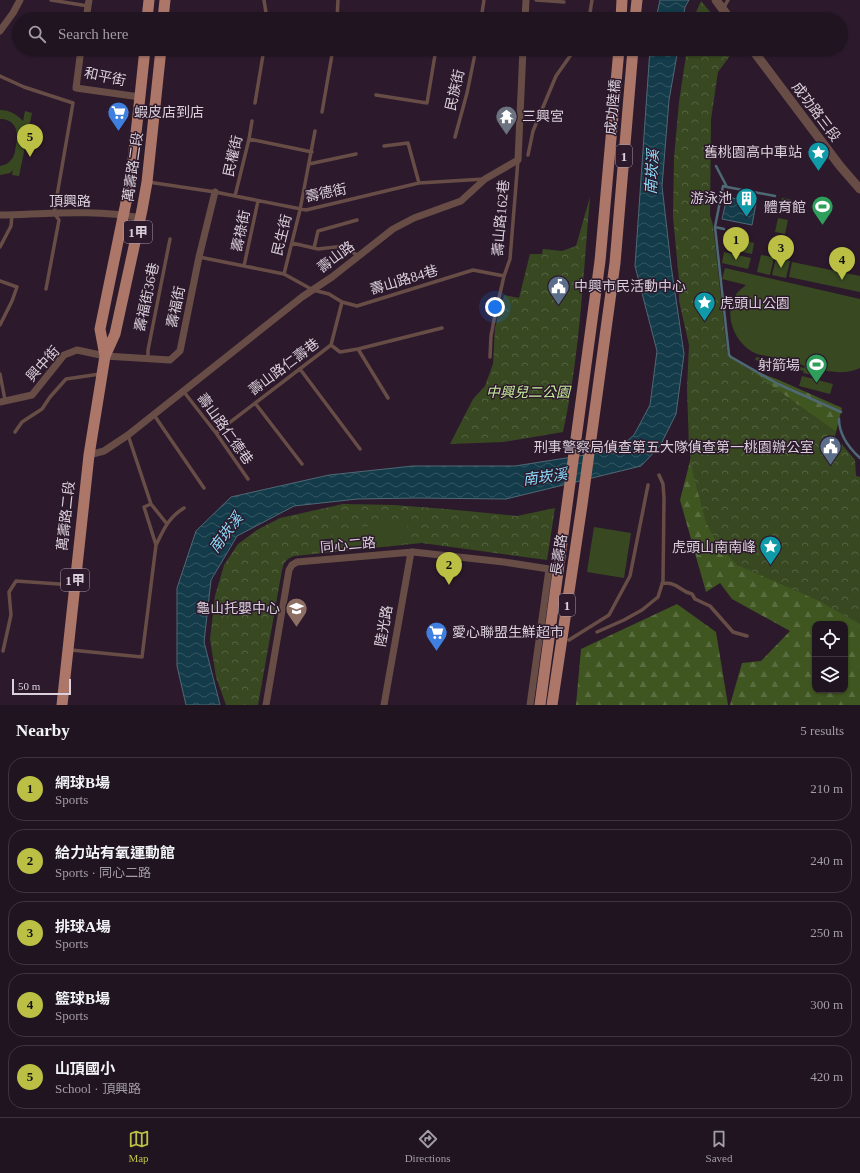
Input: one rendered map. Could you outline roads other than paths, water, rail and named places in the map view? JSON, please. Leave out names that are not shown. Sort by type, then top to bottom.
[{"type":"main road","points":[[148,12],[149,0]]},
{"type":"main road","points":[[164,12],[165,0]]},
{"type":"main road","points":[[621,12],[622,0]]},
{"type":"main road","points":[[636,12],[637,0]]},
{"type":"main road","name":"萬壽路二段","points":[[105,356],[100,330],[124,215],[130,178],[144,56]]},
{"type":"main road","name":"萬壽路二段","points":[[62,705],[88,455],[105,356],[115,334],[141,218],[147,182],[160,56]]},
{"type":"main road","name":"成功陸橋","points":[[567,512],[600,261],[618,56]]},
{"type":"main road","name":"成功陸橋","points":[[582,505],[615,263],[632,56]]},
{"type":"main road","name":"長壽路","points":[[552,705],[582,505]]},
{"type":"main road","name":"長壽路","points":[[540,705],[567,512]]},
{"type":"street","points":[[14,12],[20,0]]},
{"type":"street","points":[[525,12],[526,0]]},
{"type":"street","points":[[716,0],[723,10]]},
{"type":"street","points":[[0,31],[12,14]]},
{"type":"street","name":"和平街","points":[[81,56],[76,88],[140,97]]},
{"type":"street","points":[[518,160],[523,56]]},
{"type":"street","name":"成功路三段","points":[[757,56],[840,166],[860,189]]},
{"type":"street","name":"壽山路","points":[[88,455],[104,451],[128,435],[312,290],[393,229],[414,218],[461,201],[485,179],[518,160]]},
{"type":"street","name":"壽福街","points":[[105,356],[170,360],[180,351],[199,257],[215,192]]},
{"type":"street","name":"頂興路","points":[[0,216],[54,213],[124,215],[141,218]]},
{"type":"street","name":"興中街","points":[[3,401],[32,395],[64,355],[77,350],[105,356]]},
{"type":"street","name":"同心二路","points":[[266,705],[289,570],[292,565],[297,562],[412,552],[504,562],[549,569]]},
{"type":"street","name":"陸光路","points":[[385,705],[412,552]]},
{"type":"street","name":"長壽路","points":[[530,705],[549,569]]},
{"type":"lane","points":[[51,0],[88,3]]},
{"type":"lane","points":[[264,0],[266,12]]},
{"type":"lane","points":[[337,12],[338,0]]},
{"type":"lane","points":[[482,12],[484,0]]},
{"type":"lane","points":[[536,0],[564,2]]},
{"type":"lane","points":[[590,12],[592,0]]},
{"type":"lane","points":[[723,10],[728,0]]},
{"type":"lane","points":[[255,103],[263,56]]},
{"type":"lane","points":[[322,112],[332,56]]},
{"type":"lane","points":[[376,95],[427,103],[435,56]]},
{"type":"lane","name":"民族街","points":[[455,137],[467,93],[475,56]]},
{"type":"lane","points":[[518,149],[528,153],[533,132],[556,76],[570,56]]},
{"type":"lane","points":[[0,76],[24,87],[73,103],[54,213],[59,220],[46,290]]},
{"type":"lane","name":"民權街","points":[[235,196],[252,121]]},
{"type":"lane","name":"民生街","points":[[284,274],[310,164],[315,131]]},
{"type":"lane","points":[[249,139],[312,152]]},
{"type":"lane","points":[[384,146],[408,143],[419,183]]},
{"type":"lane","points":[[310,164],[356,154]]},
{"type":"lane","name":"壽山路162巷","points":[[490,357],[491,336],[504,276],[511,252],[518,160]]},
{"type":"lane","name":"壽德街","points":[[147,182],[215,192],[306,210],[419,183],[485,179]]},
{"type":"lane","name":"壽祿街","points":[[244,266],[258,201]]},
{"type":"lane","points":[[0,247],[11,226],[12,215]]},
{"type":"lane","points":[[314,248],[318,231],[357,220]]},
{"type":"lane","name":"壽福街36巷","points":[[148,359],[148,350],[170,239]]},
{"type":"lane","points":[[292,244],[318,250],[344,246],[358,256]]},
{"type":"lane","name":"壽山路84巷","points":[[199,257],[284,274],[312,290],[329,294],[342,302],[357,306],[473,270],[504,276]]},
{"type":"lane","points":[[0,281],[17,288],[0,325]]},
{"type":"lane","points":[[331,345],[342,302]]},
{"type":"lane","name":"壽山路仁壽巷","points":[[216,433],[331,345],[340,352],[358,349],[442,328]]},
{"type":"lane","points":[[358,349],[388,398]]},
{"type":"lane","points":[[300,368],[360,449]]},
{"type":"lane","points":[[0,374],[3,401]]},
{"type":"lane","points":[[15,432],[22,422],[42,409],[50,397],[66,379],[102,374]]},
{"type":"lane","name":"壽山路仁德巷","points":[[184,392],[216,433],[248,479]]},
{"type":"lane","points":[[255,403],[302,464]]},
{"type":"lane","points":[[154,415],[204,488]]},
{"type":"lane","points":[[128,435],[151,504],[167,524]]},
{"type":"lane","points":[[597,632],[642,610],[658,597],[662,583],[664,498],[663,484],[659,475]]},
{"type":"lane","points":[[569,640],[609,615],[630,576],[648,485]]},
{"type":"lane","points":[[151,504],[144,507],[156,545]]},
{"type":"lane","points":[[67,650],[142,657],[156,545],[174,514],[184,508]]},
{"type":"lane","points":[[4,651],[11,615],[9,592],[16,581],[74,585]]},
{"type":"lane","points":[[662,583],[678,586],[686,593],[692,594],[695,599],[710,606],[733,632],[747,636]]},
{"type":"water","points":[[660,0],[689,0],[684,12],[657,12]]},
{"type":"water","name":"南崁溪","points":[[650,56],[677,56],[669,100],[662,186],[671,265],[684,354],[676,414],[660,446],[641,466],[506,499],[357,499],[294,506],[237,536],[211,580],[204,642],[220,705],[186,705],[177,666],[177,588],[196,531],[231,497],[329,475],[413,466],[515,466],[617,450],[634,435],[650,405],[657,351],[635,266]]},
{"type":"water","points":[[727,197],[756,203],[752,225],[722,219]]},
{"type":"waterway","points":[[716,166],[727,187],[723,186],[715,227],[729,355],[778,384],[841,412]]},
{"type":"waterway","points":[[727,187],[775,196]]},
{"type":"waterway","points":[[715,227],[724,229]]},
{"type":"waterway","points":[[839,419],[839,425],[845,440],[860,458]]},
{"type":"place","name":"蝦皮店到店","points":[[119,132]]},
{"type":"place","name":"三興宮","points":[[506,136]]},
{"type":"place","name":"山頂國小","points":[[30,157]]},
{"type":"place","name":"舊桃園高中車站","points":[[818,172]]},
{"type":"place","name":"游泳池","points":[[747,218]]},
{"type":"place","name":"體育館","points":[[822,226]]},
{"type":"place","name":"網球B場","points":[[736,260]]},
{"type":"place","name":"排球A場","points":[[781,268]]},
{"type":"place","name":"籃球B場","points":[[842,280]]},
{"type":"place","name":"中興市民活動中心","points":[[558,306]]},
{"type":"place","name":"虎頭山公園","points":[[704,322]]},
{"type":"place","name":"射箭場","points":[[816,384]]},
{"type":"place","name":"刑事警察局偵查第五大隊偵查第一桃園辦公室","points":[[830,466]]},
{"type":"place","name":"虎頭山南南峰","points":[[771,566]]},
{"type":"place","name":"給力站有氧運動館","points":[[449,585]]},
{"type":"place","name":"龜山托嬰中心","points":[[296,628]]},
{"type":"place","name":"愛心聯盟生鮮超市","points":[[437,652]]},
{"type":"park label","name":"中興兒二公園","points":[[528,392]]}]
